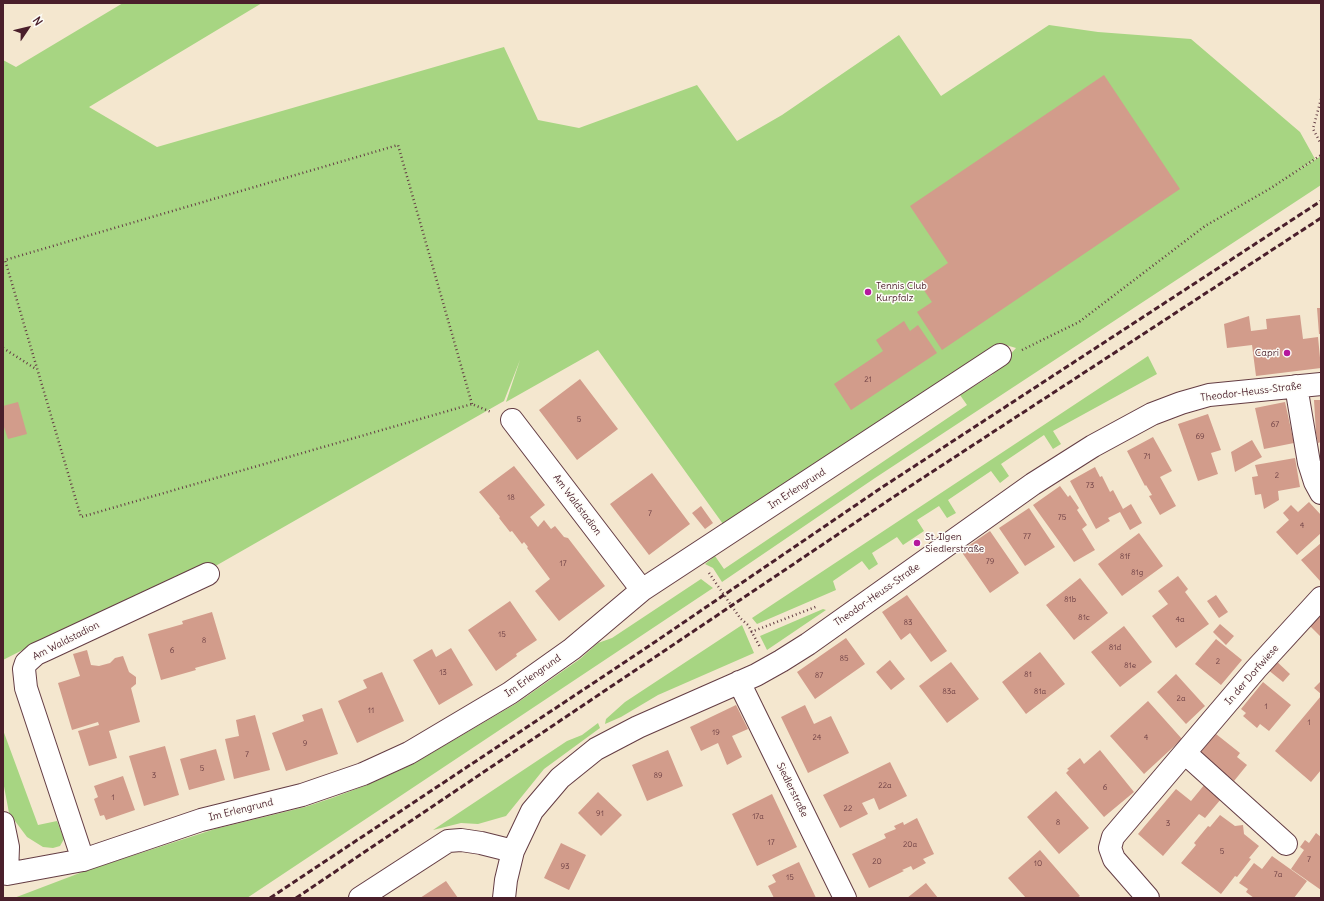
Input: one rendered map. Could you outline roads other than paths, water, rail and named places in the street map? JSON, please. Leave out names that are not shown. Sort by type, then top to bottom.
[{"type":"street","name":"Im Erlengrund","points":[[5,876],[83,860],[201,820],[328,786],[363,774],[409,753],[510,693],[572,649],[642,590],[1000,355]]},
{"type":"street","name":"Theodor-Heuss-Straße","points":[[504,898],[507,875],[513,851],[524,825],[544,795],[560,778],[596,749],[638,728],[770,668],[808,644],[1033,484],[1124,429],[1152,414],[1195,398],[1321,384]]},
{"type":"street","points":[[1296,386],[1309,463],[1315,482],[1321,493]]},
{"type":"street","name":"Am Waldstadion","points":[[512,420],[642,590]]},
{"type":"street","name":"Am Waldstadion","points":[[83,860],[26,688],[24,669],[26,663],[45,650],[208,574]]},
{"type":"street","name":"In der Dorfwiese","points":[[1148,898],[1114,859],[1110,843],[1116,832],[1256,669],[1321,598]]},
{"type":"street","name":"Siedlerstraße","points":[[739,682],[845,898]]},
{"type":"street","points":[[1185,753],[1286,844]]},
{"type":"street","points":[[3,823],[8,847],[5,876]]},
{"type":"street","points":[[360,898],[448,841],[461,840],[481,843],[513,851]]},
{"type":"railway","points":[[270,898],[649,646],[881,488],[1321,201]]},
{"type":"railway","points":[[296,898],[889,500],[1321,218]]},
{"type":"place","name":"Tennis Club Kurpfalz","points":[[868,292]]},
{"type":"place","name":"Capri","points":[[1287,353]]},
{"type":"place","name":"St. Ilgen Siedlerstraße","points":[[917,543]]}]
